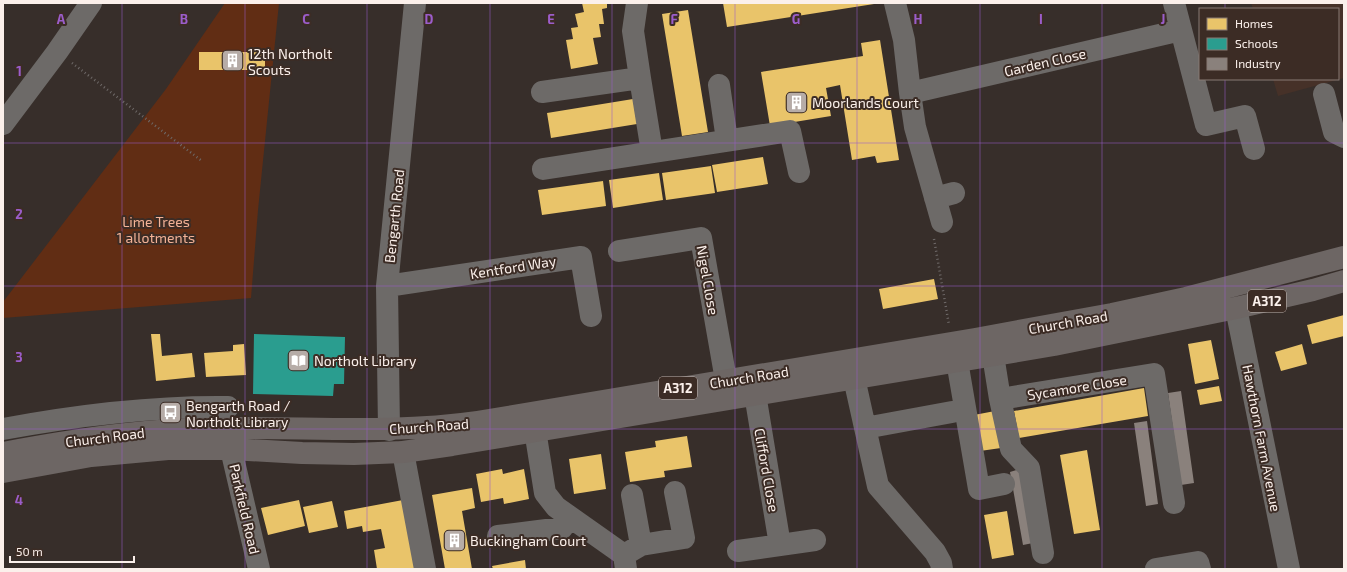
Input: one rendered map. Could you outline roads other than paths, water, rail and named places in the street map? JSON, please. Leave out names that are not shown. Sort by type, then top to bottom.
[{"type":"highway","name":"Church Road","points":[[3,453],[89,438],[168,430],[227,428],[389,430],[450,426],[478,422],[975,339],[1112,314],[1186,298],[1344,257]]},
{"type":"highway","name":"Church Road","points":[[3,472],[91,456],[168,449],[231,449],[354,454],[405,458],[452,445],[535,430],[993,355],[1115,333],[1236,308],[1344,281]]},
{"type":"street","points":[[3,124],[57,52],[91,3]]},
{"type":"street","name":"Bengarth Road","points":[[389,430],[387,286],[415,3]]},
{"type":"street","points":[[637,3],[634,31],[652,152]]},
{"type":"street","points":[[895,3],[904,40],[910,94],[916,127],[945,196],[942,222]]},
{"type":"street","points":[[1174,3],[1206,125],[1245,116],[1254,149]]},
{"type":"street","name":"Garden Close","points":[[910,94],[1181,30]]},
{"type":"street","points":[[542,92],[640,78]]},
{"type":"street","points":[[719,84],[727,140]]},
{"type":"street","points":[[1324,94],[1334,132],[1344,137]]},
{"type":"street","points":[[543,169],[790,131],[799,172]]},
{"type":"street","name":"Nigel Close","points":[[619,251],[701,238],[726,380]]},
{"type":"street","name":"Kentford Way","points":[[387,286],[581,257],[591,316]]},
{"type":"street","name":"Hawthorn Farm Avenue","points":[[1236,308],[1289,569]]},
{"type":"street","points":[[993,355],[1000,399],[1011,449],[1029,468],[1043,553]]},
{"type":"street","points":[[957,361],[979,489],[1004,484]]},
{"type":"street","name":"Sycamore Close","points":[[1000,399],[1154,374],[1174,503]]},
{"type":"street","points":[[854,378],[878,486],[935,552],[942,569]]},
{"type":"street","name":"Clifford Close","points":[[755,394],[780,545]]},
{"type":"street","name":"Church Road","points":[[3,429],[86,415],[130,410],[181,407],[228,407]]},
{"type":"street","points":[[865,428],[952,412]]},
{"type":"street","points":[[535,430],[545,493],[556,507],[630,556]]},
{"type":"street","name":"Parkfield Road","points":[[231,449],[259,569]]},
{"type":"street","points":[[405,458],[424,569]]},
{"type":"street","points":[[630,556],[684,538],[675,492]]},
{"type":"street","points":[[630,556],[632,495]]},
{"type":"street","points":[[498,536],[562,528],[570,517]]},
{"type":"street","points":[[738,551],[815,540]]},
{"type":"street","points":[[1156,569],[1198,562],[1200,569]]},
{"type":"place","name":"12th Northolt Scouts","points":[[232,61]]},
{"type":"place","name":"Moorlands Court","points":[[797,102]]},
{"type":"place","name":"Northolt Library","points":[[299,360]]},
{"type":"place","name":"Bengarth Road / Northolt Library","points":[[170,413]]},
{"type":"place","name":"Buckingham Court","points":[[454,540]]},
{"type":"park label","name":"Lime Trees 1 allotments","points":[[156,230]]}]
